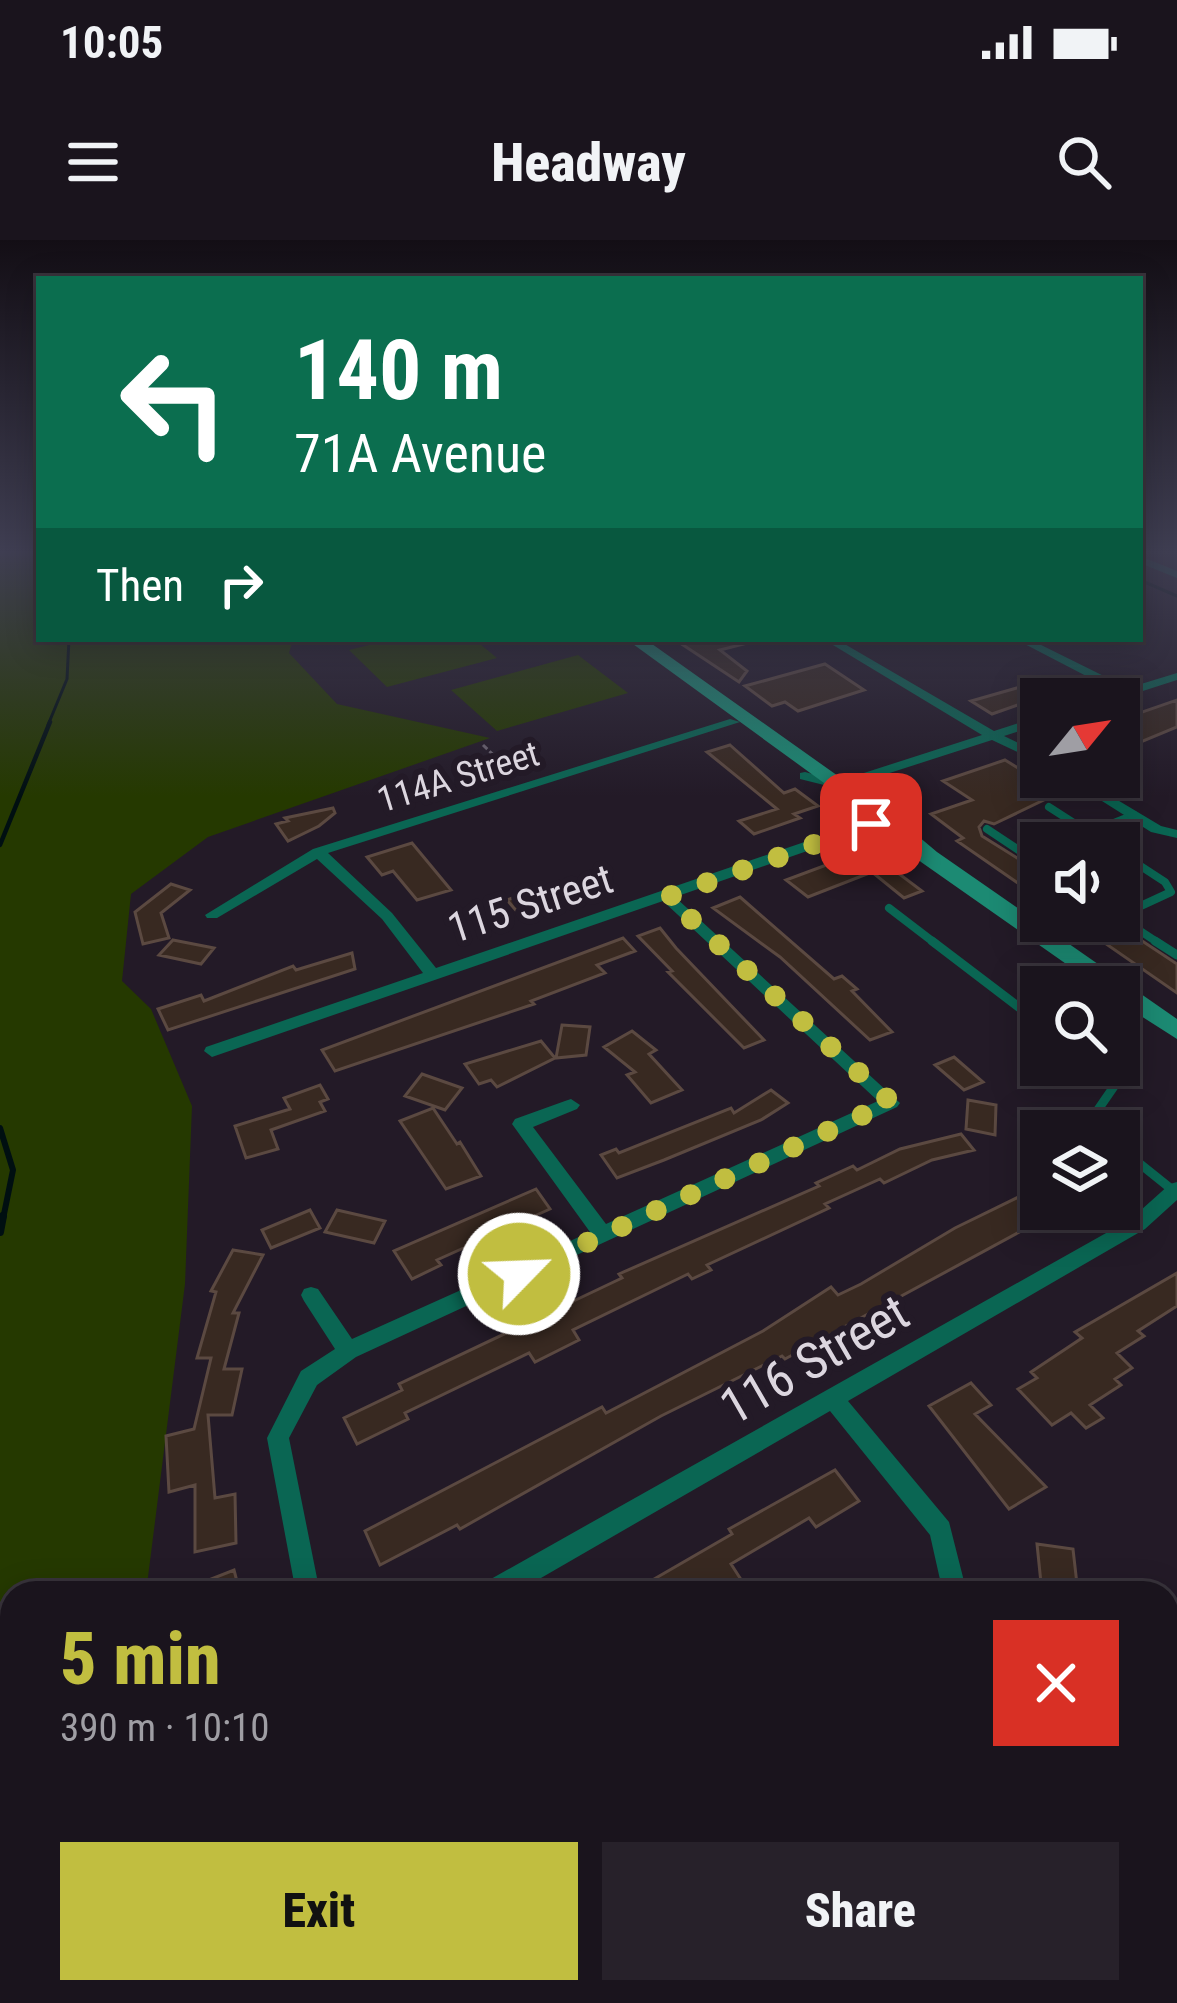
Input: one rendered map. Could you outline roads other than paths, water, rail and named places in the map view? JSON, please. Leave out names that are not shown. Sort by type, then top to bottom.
[{"type":"main road","points":[[620,642],[871,824],[929,857]]},
{"type":"main road","points":[[638,642],[1085,966]]},
{"type":"main road","points":[[1140,1004],[1177,1031]]},
{"type":"street","points":[[833,642],[1020,750]]},
{"type":"street","points":[[1026,642],[1098,678]]},
{"type":"street","points":[[1140,688],[1177,676]]},
{"type":"street","name":"114A Street","points":[[212,916],[318,851],[734,722]]},
{"type":"street","points":[[805,776],[840,785],[1020,727]]},
{"type":"street","points":[[1105,798],[1177,834]]},
{"type":"street","name":"115 Street","points":[[212,1051],[871,824]]},
{"type":"street","points":[[318,851],[387,916],[432,973]]},
{"type":"street","points":[[306,1581],[278,1438],[310,1378],[348,1351],[891,1102],[667,897]]},
{"type":"street","points":[[571,1105],[521,1124],[604,1236]]},
{"type":"street","name":"116 Street","points":[[512,1581],[1138,1224],[1176,1192]]},
{"type":"street","points":[[311,1295],[348,1351]]},
{"type":"street","points":[[834,1400],[941,1530],[952,1581]]},
{"type":"lane","points":[[1048,807],[1072,822]]},
{"type":"lane","points":[[1116,822],[1134,815]]},
{"type":"lane","points":[[987,829],[1020,851]]},
{"type":"lane","points":[[1140,865],[1166,881],[1172,892],[1140,906]]},
{"type":"lane","points":[[889,908],[1020,1008]]},
{"type":"lane","points":[[1140,930],[1177,955]]},
{"type":"lane","points":[[1140,1164],[1176,1192]]},
{"type":"waterway","points":[[48,725],[67,679],[69,642]]},
{"type":"waterway","points":[[0,845],[50,722]]},
{"type":"waterway","points":[[0,1128],[13,1170],[3,1219]]},
{"type":"waterway","points":[[0,1232],[3,1216]]}]
